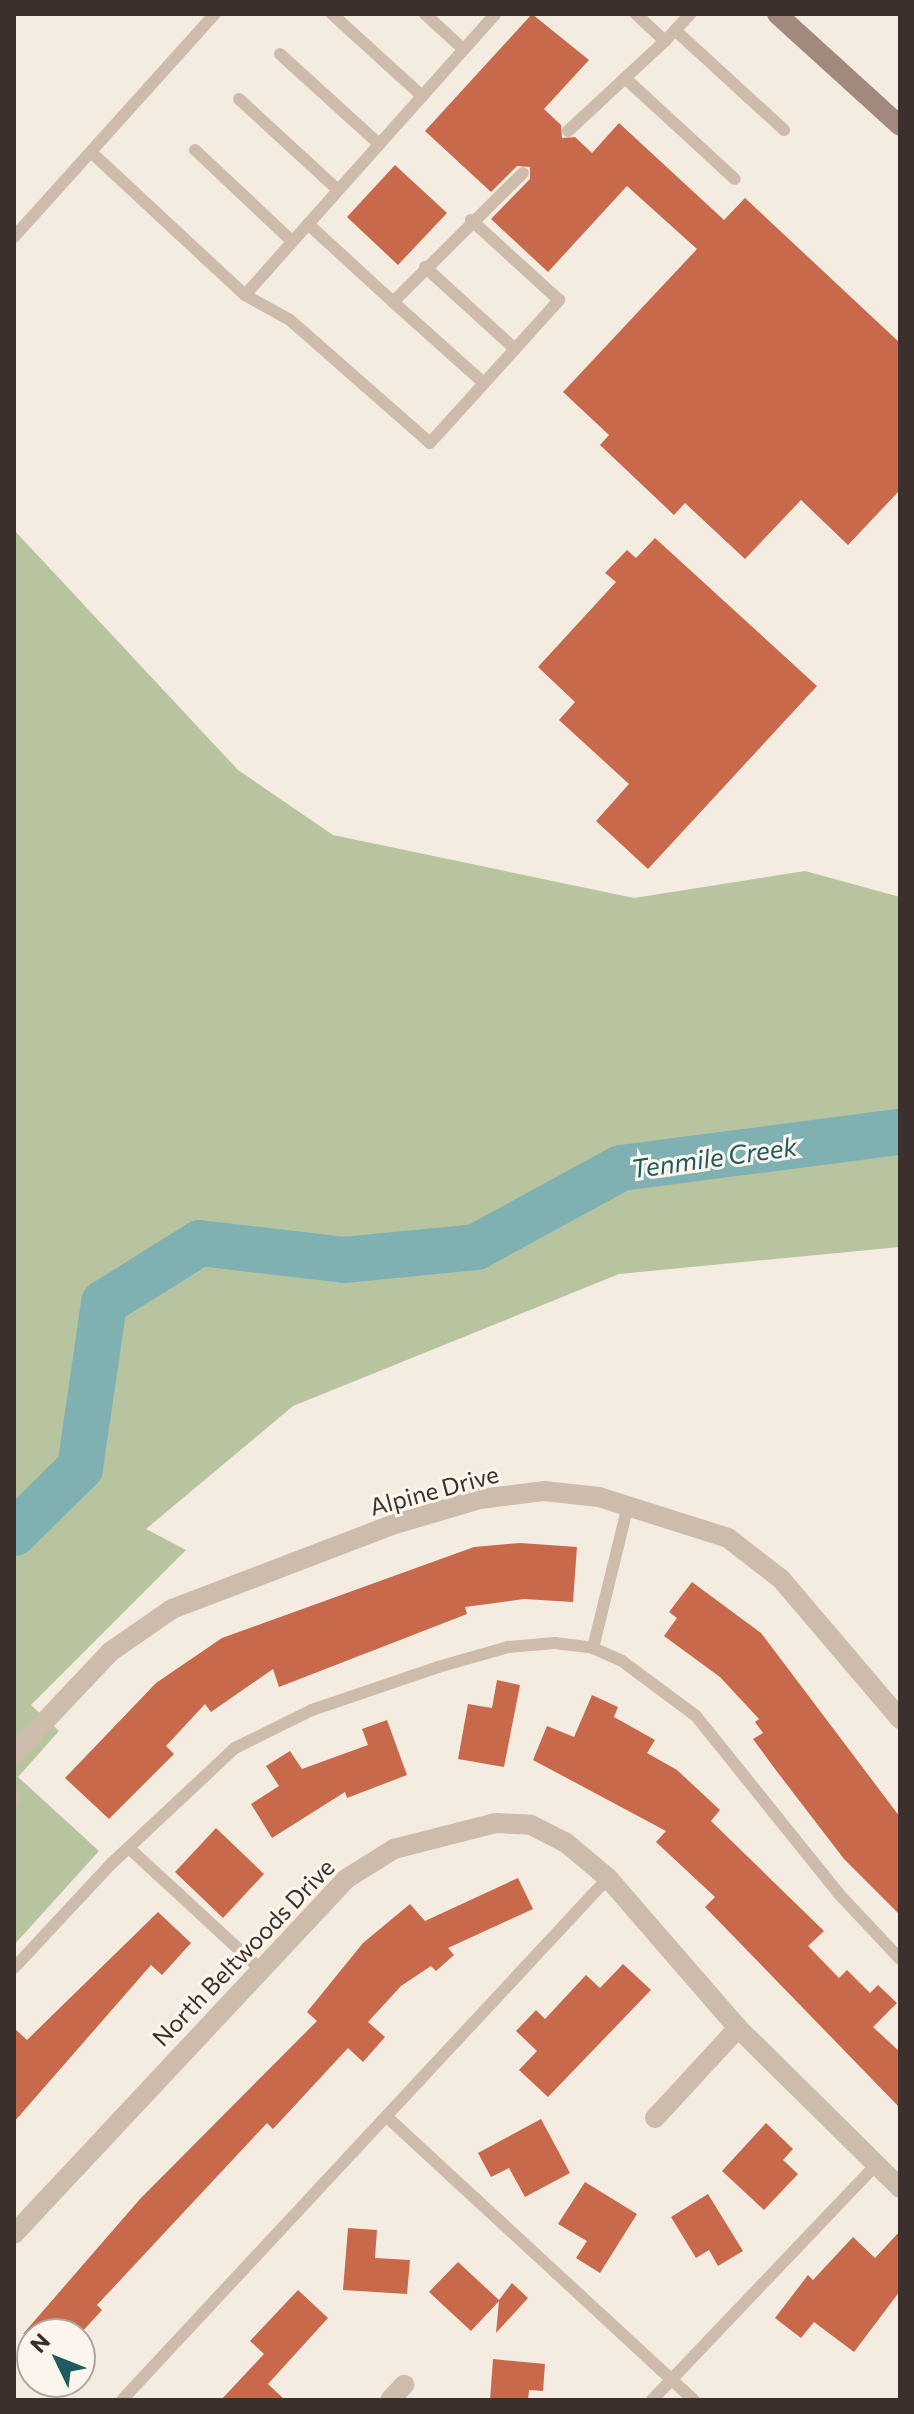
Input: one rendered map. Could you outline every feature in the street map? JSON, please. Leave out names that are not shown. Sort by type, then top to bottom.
[{"type":"main road","points":[[777,14],[900,126]]},
{"type":"street","name":"Alpine Drive","points":[[14,1754],[110,1652],[172,1609],[248,1576],[480,1499],[544,1491],[628,1506],[728,1538],[781,1579],[900,1719]]},
{"type":"street","name":"North Beltwoods Drive","points":[[14,2234],[259,1968],[346,1879],[394,1849],[443,1833],[496,1823],[531,1825],[565,1842],[608,1878],[738,2028],[900,2188]]},
{"type":"street","points":[[655,2118],[738,2028]]},
{"type":"lane","points":[[14,237],[215,14]]},
{"type":"lane","points":[[332,14],[422,96]]},
{"type":"lane","points":[[425,14],[463,49]]},
{"type":"lane","points":[[245,295],[495,14]]},
{"type":"lane","points":[[636,14],[665,41]]},
{"type":"lane","points":[[568,131],[690,14]]},
{"type":"lane","points":[[675,30],[784,130]]},
{"type":"lane","points":[[280,54],[379,144]]},
{"type":"lane","points":[[625,78],[735,179]]},
{"type":"lane","points":[[239,99],[338,190]]},
{"type":"lane","points":[[195,150],[292,241]]},
{"type":"lane","points":[[91,152],[245,295],[290,320],[430,443],[559,300],[471,220]]},
{"type":"lane","points":[[393,302],[471,220],[523,173]]},
{"type":"lane","points":[[308,224],[484,383]]},
{"type":"lane","points":[[425,267],[515,349]]},
{"type":"lane","points":[[593,1648],[628,1506]]},
{"type":"lane","points":[[14,1968],[129,1848],[235,1748],[269,1728],[508,1647],[593,1648],[622,1661],[696,1716],[839,1894],[900,1959]]},
{"type":"lane","points":[[129,1848],[259,1968]]},
{"type":"lane","points":[[122,2400],[608,1878]]},
{"type":"lane","points":[[387,2117],[694,2400]]},
{"type":"lane","points":[[652,2400],[875,2166]]},
{"type":"green space","points":[[14,530],[238,770],[333,835],[634,898],[805,871],[900,897],[900,1247],[619,1274],[293,1406],[146,1529],[186,1550],[31,1705],[59,1731],[18,1777],[99,1851],[14,1945]]},
{"type":"building","points":[[532,14],[589,60],[544,109],[561,125],[562,138],[575,137],[592,153],[619,123],[724,220],[745,198],[900,343],[900,490],[848,545],[801,500],[745,559],[685,503],[674,515],[600,445],[609,435],[563,392],[697,249],[627,186],[548,272],[491,219],[530,179],[530,167],[517,166],[491,192],[425,131]]},
{"type":"building","points":[[395,165],[447,213],[398,265],[347,217]]},
{"type":"building","points":[[655,538],[817,686],[648,869],[596,821],[629,784],[559,720],[575,702],[538,667],[616,582],[605,573],[627,550],[636,558]]},
{"type":"building","points":[[520,1543],[577,1547],[573,1602],[524,1599],[465,1607],[467,1614],[279,1687],[273,1669],[211,1712],[205,1704],[166,1746],[174,1754],[109,1819],[65,1778],[156,1683],[222,1638],[474,1547]]},
{"type":"building","points":[[692,1582],[761,1633],[900,1817],[900,1915],[844,1859],[753,1739],[763,1733],[755,1722],[759,1719],[720,1677],[664,1636],[677,1618],[669,1612]]},
{"type":"building","points":[[497,1680],[520,1685],[504,1767],[458,1759],[468,1704],[492,1708]]},
{"type":"building","points":[[592,1695],[618,1707],[614,1717],[655,1740],[647,1753],[677,1770],[720,1810],[711,1821],[824,1931],[808,1946],[839,1978],[847,1970],[870,1993],[878,1985],[897,2003],[873,2027],[900,2052],[900,2108],[705,1907],[715,1897],[656,1842],[666,1831],[533,1760],[547,1726],[574,1737]]},
{"type":"building","points":[[387,1720],[407,1775],[347,1798],[345,1792],[272,1838],[251,1804],[279,1786],[266,1766],[290,1751],[302,1769],[368,1745],[362,1729]]},
{"type":"building","points":[[216,1828],[264,1874],[223,1918],[175,1872]]},
{"type":"building","points":[[518,1878],[533,1909],[448,1948],[454,1955],[436,1971],[431,1966],[401,1986],[368,2022],[385,2037],[363,2062],[348,2048],[273,2129],[267,2123],[97,2305],[102,2310],[95,2318],[37,2318],[140,2199],[317,2021],[307,2012],[363,1943],[410,1904],[425,1921]]},
{"type":"building","points":[[158,1912],[191,1943],[162,1975],[151,1965],[14,2122],[14,2028],[27,2040]]},
{"type":"building","points":[[623,1964],[651,1990],[548,2097],[519,2070],[537,2051],[516,2031],[536,2010],[545,2019],[586,1975],[600,1988]]},
{"type":"building","points":[[541,2119],[570,2173],[525,2197],[509,2168],[491,2177],[478,2153]]},
{"type":"building","points":[[766,2123],[793,2149],[783,2160],[798,2174],[764,2210],[722,2171]]},
{"type":"building","points":[[585,2182],[637,2214],[600,2273],[576,2258],[587,2241],[558,2224]]},
{"type":"building","points":[[708,2194],[743,2251],[718,2266],[709,2250],[696,2258],[671,2217]]},
{"type":"building","points":[[348,2228],[377,2230],[375,2258],[410,2260],[407,2294],[343,2290]]},
{"type":"building","points":[[900,2231],[900,2291],[854,2352],[814,2322],[801,2338],[775,2318],[808,2275],[813,2280],[853,2237],[875,2258]]},
{"type":"building","points":[[458,2262],[499,2300],[512,2283],[528,2298],[496,2333],[499,2301],[471,2331],[429,2292]]},
{"type":"building","points":[[298,2290],[328,2318],[268,2384],[285,2400],[221,2400],[264,2354],[250,2341]]},
{"type":"building","points":[[493,2359],[545,2364],[543,2391],[529,2390],[528,2400],[490,2400]]},
{"type":"waterway","name":"Tenmile Creek","points":[[14,1533],[80,1468],[104,1303],[200,1243],[344,1260],[476,1247],[621,1168],[900,1132]]}]
